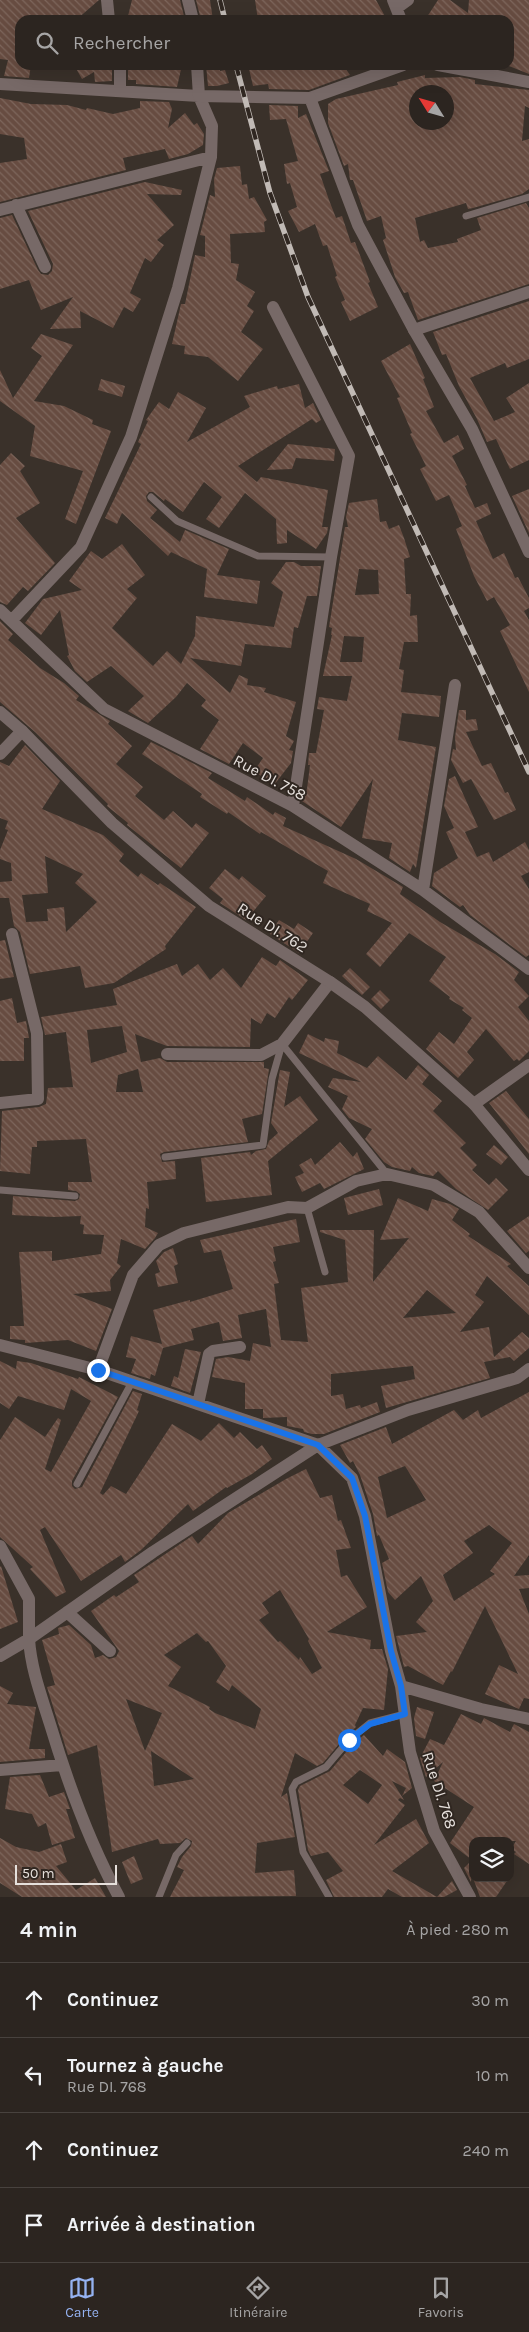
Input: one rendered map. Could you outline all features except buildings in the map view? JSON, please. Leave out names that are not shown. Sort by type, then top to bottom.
[{"type":"street","points":[[106,0],[108,15]]},
{"type":"street","points":[[188,0],[192,15]]},
{"type":"street","points":[[397,9],[408,0]]},
{"type":"street","points":[[120,70],[120,91]]},
{"type":"street","points":[[12,620],[81,548],[131,437],[178,288],[211,157],[212,126],[199,96],[196,70]]},
{"type":"street","points":[[0,84],[199,96],[310,98],[389,70]]},
{"type":"street","points":[[465,70],[529,82]]},
{"type":"street","points":[[310,98],[358,225],[414,330],[472,429],[529,552]]},
{"type":"street","points":[[0,210],[211,157]]},
{"type":"street","points":[[16,205],[45,266]]},
{"type":"street","points":[[414,330],[529,292]]},
{"type":"street","points":[[274,307],[349,456],[331,557],[293,806]]},
{"type":"street","name":"Rue DI. 758","points":[[0,610],[104,708],[293,806],[423,890],[529,969]]},
{"type":"street","points":[[423,890],[455,685]]},
{"type":"street","name":"Rue DI. 762","points":[[0,712],[22,731],[112,823],[209,906],[330,982],[365,1007],[474,1104],[529,1170]]},
{"type":"street","points":[[0,754],[22,731]]},
{"type":"street","points":[[0,1103],[38,1099],[37,1033],[12,934]]},
{"type":"street","points":[[167,1054],[262,1055],[282,1044],[330,982]]},
{"type":"street","points":[[474,1104],[529,1065]]},
{"type":"street","points":[[98,1370],[133,1275],[159,1245],[184,1233],[288,1207],[307,1208],[356,1181],[387,1174],[434,1185],[479,1212],[529,1268]]},
{"type":"street","points":[[0,1345],[98,1370],[318,1445]]},
{"type":"street","points":[[198,1404],[209,1354],[213,1351],[240,1347]]},
{"type":"street","points":[[0,1656],[29,1639],[153,1552],[318,1445],[408,1410],[517,1378],[529,1369]]},
{"type":"street","name":"Rue DI. 768","points":[[318,1445],[352,1478],[365,1516],[391,1651],[401,1686],[410,1752],[434,1830],[470,1897]]},
{"type":"street","points":[[0,1546],[29,1599],[31,1663],[62,1765],[98,1858],[120,1897]]},
{"type":"street","points":[[67,1612],[110,1651]]},
{"type":"street","points":[[401,1686],[481,1709],[529,1719]]},
{"type":"street","points":[[0,1770],[62,1765]]},
{"type":"lane","points":[[466,216],[529,197]]},
{"type":"lane","points":[[152,497],[177,521],[258,556],[331,557]]},
{"type":"lane","points":[[165,1157],[263,1145],[272,1080],[282,1044]]},
{"type":"lane","points":[[282,1044],[387,1174]]},
{"type":"lane","points":[[0,1190],[75,1196]]},
{"type":"lane","points":[[307,1208],[325,1272]]},
{"type":"lane","points":[[77,1484],[132,1382]]},
{"type":"lane","points":[[329,1897],[303,1852],[292,1790],[296,1782],[326,1767],[349,1740],[370,1724],[405,1714]]},
{"type":"lane","points":[[159,1897],[176,1855],[187,1843]]},
{"type":"railway","points":[[220,0],[224,15]]},
{"type":"railway","points":[[237,70],[270,193],[308,297],[529,772]]},
{"type":"route","points":[[98,1370],[318,1445],[352,1478],[365,1516],[391,1651],[401,1686],[405,1714],[370,1724],[349,1740]]}]
